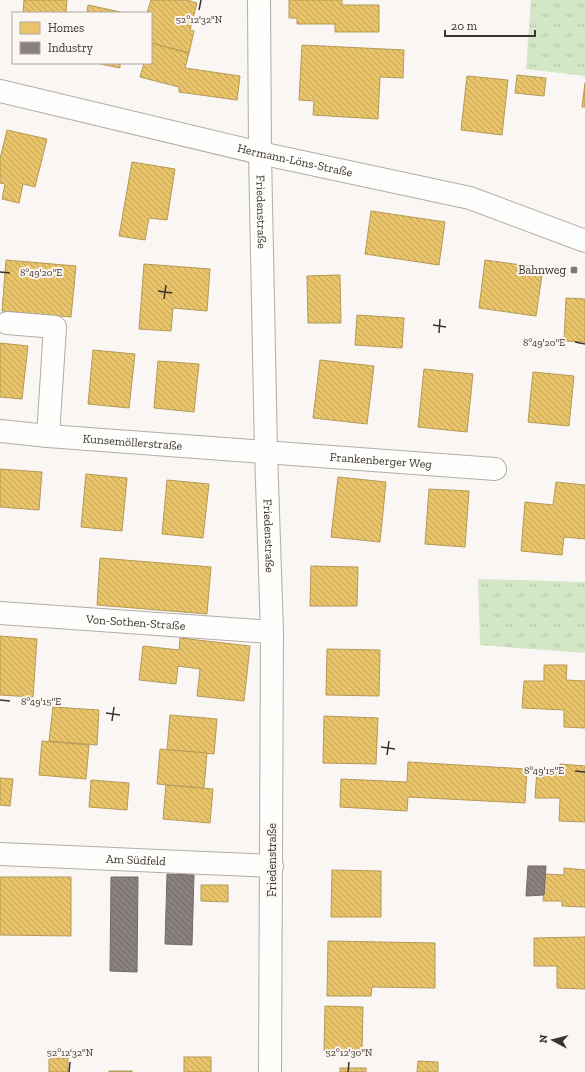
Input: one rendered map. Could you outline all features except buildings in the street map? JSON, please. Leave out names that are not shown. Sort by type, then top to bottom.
[{"type":"street","name":"Friedenstraße","points":[[259,0],[260,153],[266,452],[272,632],[270,1072]]},
{"type":"street","name":"Hermann-Löns-Straße","points":[[0,91],[260,153],[470,198],[585,241]]},
{"type":"street","points":[[7,323],[55,327],[48,436]]},
{"type":"street","name":"Kunsemöllerstraße","points":[[0,431],[48,436],[266,452]]},
{"type":"street","name":"Frankenberger Weg","points":[[266,452],[495,470]]},
{"type":"street","name":"Von-Sothen-Straße","points":[[0,613],[272,632]]},
{"type":"street","name":"Am Südfeld","points":[[0,854],[272,866]]},
{"type":"green space","points":[[531,0],[585,0],[585,76],[526,69]]},
{"type":"green space","points":[[478,579],[585,582],[585,653],[480,645]]},
{"type":"place","name":"Bahnweg","points":[[574,270]]}]
